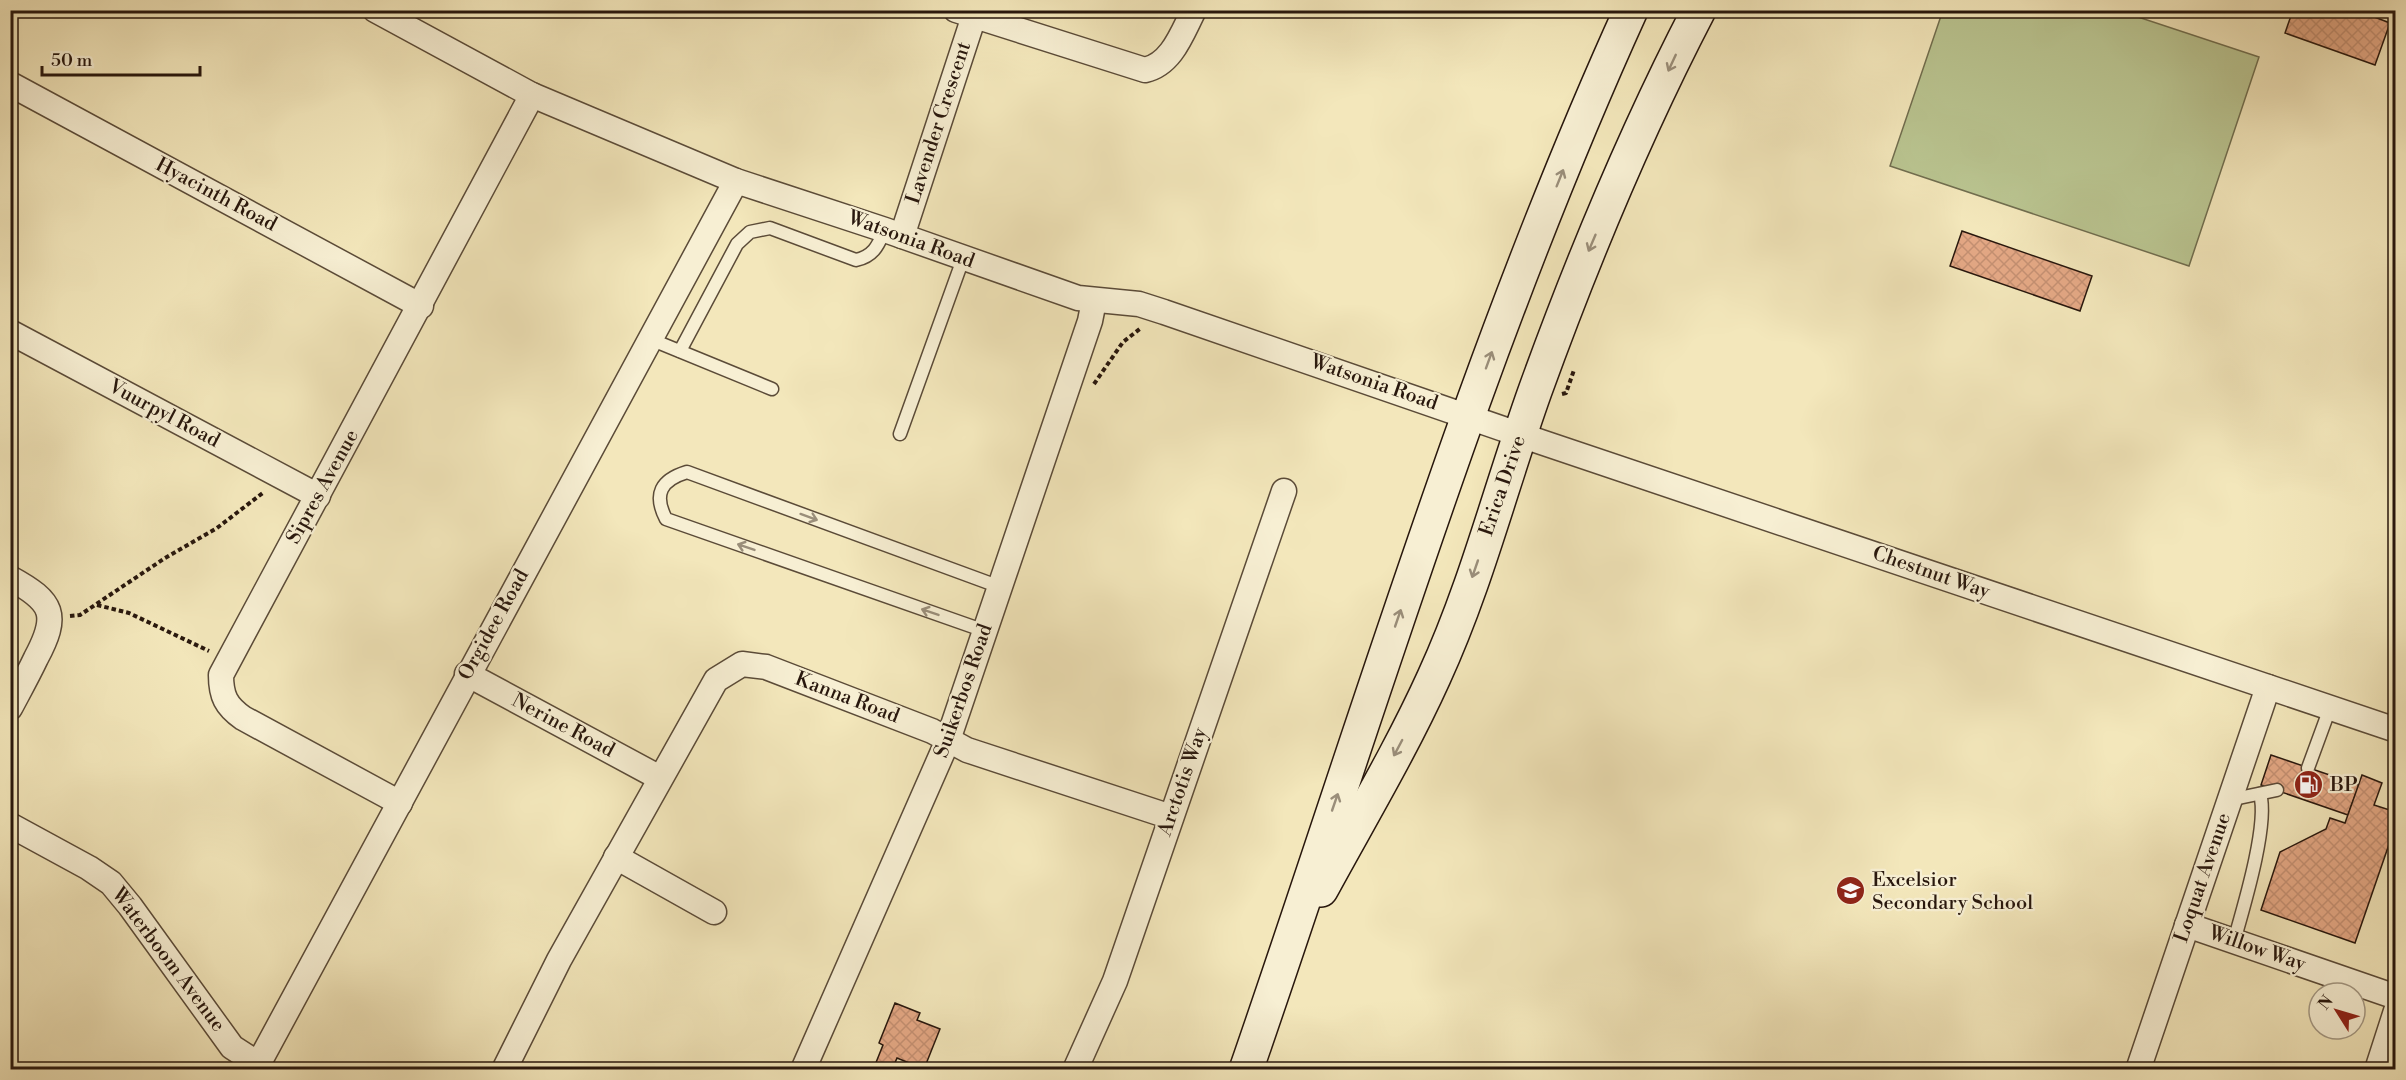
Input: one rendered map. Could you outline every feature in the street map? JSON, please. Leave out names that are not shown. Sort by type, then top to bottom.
[{"type":"main road","name":"Erica Drive","points":[[1246,1070],[1287,952],[1316,857],[1468,415],[1548,207],[1601,76],[1631,10]]},
{"type":"main road","name":"Erica Drive","points":[[1287,952],[1434,678],[1452,634],[1520,434],[1593,241],[1636,140],[1699,10]]},
{"type":"street","name":"Watsonia Road","points":[[375,10],[532,95],[736,181],[893,233],[963,259],[1094,301],[1139,304],[1468,415]]},
{"type":"street","points":[[968,12],[1145,70],[1157,68],[1165,61],[1194,10]]},
{"type":"street","name":"Lavender Crescent","points":[[893,233],[968,12]]},
{"type":"street","name":"Hyacinth Road","points":[[10,84],[422,306]]},
{"type":"street","name":"Sipres Avenue","points":[[400,803],[231,709],[222,697],[221,675],[422,306],[532,95]]},
{"type":"street","name":"Orgidee Road","points":[[256,1067],[736,181]]},
{"type":"street","name":"Suikerbos Road","points":[[803,1070],[948,740],[1090,321],[1094,301]]},
{"type":"street","name":"Vuurpyl Road","points":[[10,332],[318,496]]},
{"type":"street","name":"Chestnut Way","points":[[1468,415],[2396,730]]},
{"type":"street","name":"Arctotis Way","points":[[1075,1070],[1114,981],[1284,491]]},
{"type":"street","points":[[10,578],[39,597],[51,618],[50,633],[10,708]]},
{"type":"street","name":"Kanna Road","points":[[504,1070],[559,960],[716,680],[742,664],[766,666],[948,740],[967,750],[1171,817]]},
{"type":"street","name":"Nerine Road","points":[[467,674],[660,778]]},
{"type":"street","name":"Loquat Avenue","points":[[2138,1070],[2268,687]]},
{"type":"street","name":"Waterboom Avenue","points":[[10,825],[89,868],[111,883],[232,1047],[256,1067]]},
{"type":"street","points":[[616,857],[714,912]]},
{"type":"street","name":"Willow Way","points":[[2187,925],[2396,997]]},
{"type":"street","points":[[2377,1070],[2396,1011]]},
{"type":"lane","points":[[680,351],[737,244],[750,232],[770,228],[856,260],[866,258],[893,233]]},
{"type":"lane","points":[[900,434],[963,259]]},
{"type":"lane","points":[[650,339],[772,388]]},
{"type":"lane","points":[[985,631],[666,519],[659,506],[660,490],[671,477],[687,472],[1000,587]]},
{"type":"lane","points":[[2308,768],[2330,708]]},
{"type":"lane","points":[[2229,800],[2277,790]]},
{"type":"lane","points":[[2234,941],[2249,889],[2257,846],[2262,808],[2260,794]]},
{"type":"path","points":[[1093,386],[1123,342],[1144,326]]},
{"type":"path","points":[[1556,397],[1566,393],[1576,364]]},
{"type":"path","points":[[51,618],[80,615],[165,558],[217,528],[253,502],[280,476]]},
{"type":"path","points":[[96,604],[129,614],[229,658]]},
{"type":"green space","points":[[1943,10],[2120,11],[2259,57],[2189,266],[1890,166]]},
{"type":"building","points":[[2293,10],[2356,10],[2390,23],[2375,65],[2285,33]]},
{"type":"building","points":[[1962,231],[2092,276],[2080,311],[1950,266]]},
{"type":"building","points":[[2271,755],[2359,785],[2348,815],[2261,785]]},
{"type":"building","points":[[2362,775],[2382,783],[2374,805],[2396,812],[2396,824],[2355,943],[2261,910],[2280,852],[2326,829],[2330,818],[2345,823]]},
{"type":"building","points":[[895,1003],[920,1013],[917,1020],[940,1029],[924,1069],[897,1058],[892,1070],[875,1065],[883,1045],[879,1043]]},
{"type":"place","name":"BP","points":[[2309,785]]},
{"type":"place","name":"Excelsior Secondary School","points":[[1851,891]]}]
